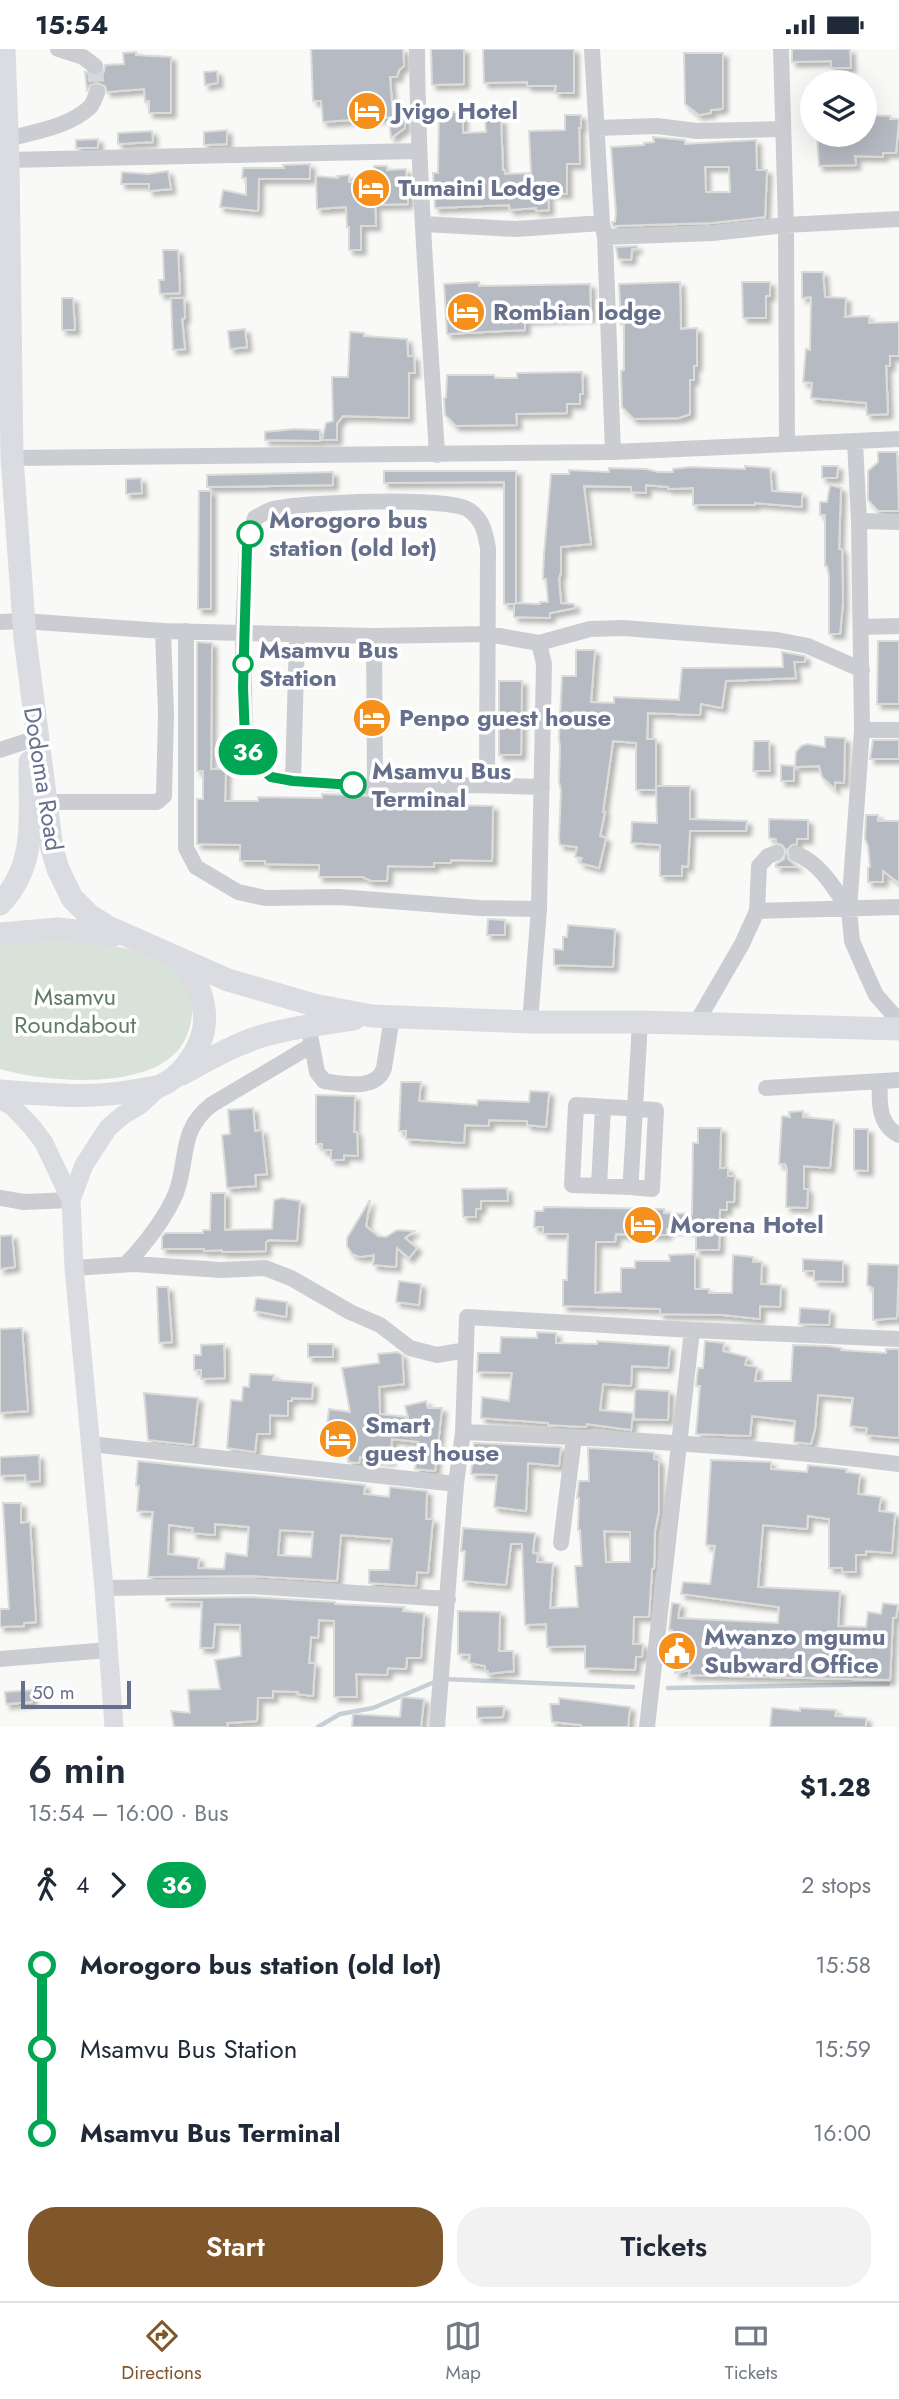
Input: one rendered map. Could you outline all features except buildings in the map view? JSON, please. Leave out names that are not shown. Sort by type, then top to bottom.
[{"type":"highway","name":"Dodoma Road","points":[[4,49],[8,150],[4,221],[4,402],[12,458],[11,622],[31,693],[52,849],[58,869],[72,898],[89,915],[108,927],[148,943]]},
{"type":"highway","name":"Dodoma Road","points":[[0,904],[18,882],[29,852],[31,693]]},
{"type":"highway","points":[[0,934],[57,929],[114,935],[148,943],[228,979],[270,994],[314,1005],[382,1016],[530,1022],[899,1029]]},
{"type":"highway","points":[[166,1083],[196,1051],[204,1027],[205,1008],[196,981],[177,957]]},
{"type":"highway","points":[[0,1091],[88,1096],[132,1092],[166,1083],[234,1047],[260,1037],[310,1035],[382,1016]]},
{"type":"main road","points":[[71,1200],[84,1165],[108,1128],[166,1083]]},
{"type":"main road","points":[[0,1099],[13,1107],[44,1143],[71,1200],[74,1268],[104,1588],[114,1727]]},
{"type":"street","points":[[58,49],[83,57],[95,66]]},
{"type":"street","points":[[416,49],[418,151],[437,455]]},
{"type":"street","points":[[592,49],[613,452]]},
{"type":"street","points":[[781,49],[786,225],[787,444]]},
{"type":"street","points":[[8,150],[43,130],[71,119],[91,106],[97,93]]},
{"type":"street","points":[[597,128],[657,126],[696,131],[782,129]]},
{"type":"street","points":[[8,150],[418,151]]},
{"type":"street","points":[[424,224],[516,229],[713,233],[786,225],[899,219]]},
{"type":"street","points":[[12,458],[613,452],[899,439]]},
{"type":"street","points":[[855,442],[862,730],[849,910],[852,941],[871,984],[876,995],[899,1021]]},
{"type":"street","points":[[487,785],[488,548],[484,526],[468,508],[433,502],[319,503],[273,509],[255,518],[247,547],[243,633],[245,738],[248,756],[271,777],[293,781],[375,787],[542,787]]},
{"type":"street","points":[[859,521],[899,522]]},
{"type":"street","points":[[11,622],[163,631],[374,636],[488,634],[539,643],[572,632],[601,628],[777,640],[808,646],[862,670]]},
{"type":"street","points":[[861,627],[899,626]]},
{"type":"street","points":[[46,801],[157,802],[164,796],[166,714],[163,631]]},
{"type":"street","points":[[186,631],[186,848],[196,867],[238,892],[265,898],[339,897],[480,908],[539,909]]},
{"type":"street","points":[[293,781],[297,634]]},
{"type":"street","points":[[374,636],[375,787]]},
{"type":"street","points":[[530,1022],[539,909],[542,787],[544,664],[539,643]]},
{"type":"street","points":[[862,730],[899,730]]},
{"type":"street","points":[[0,750],[30,740]]},
{"type":"street","points":[[695,1025],[742,944],[757,911],[760,866],[768,856],[776,853]]},
{"type":"street","points":[[797,854],[809,859],[822,870],[849,910]]},
{"type":"street","points":[[757,911],[899,907]]},
{"type":"street","points":[[126,1265],[137,1253],[176,1192],[191,1126],[199,1115],[310,1035],[317,1072],[324,1081],[360,1084],[375,1082],[382,1075],[384,1068],[382,1016]]},
{"type":"street","points":[[635,1109],[640,1023]]},
{"type":"street","points":[[766,1088],[899,1080]]},
{"type":"street","points":[[880,1081],[883,1119],[892,1131],[899,1135]]},
{"type":"street","points":[[576,1105],[603,1107],[656,1110],[652,1189],[572,1185],[576,1105]]},
{"type":"street","points":[[599,1186],[603,1107]]},
{"type":"street","points":[[0,1198],[24,1202],[71,1200]]},
{"type":"street","points":[[74,1268],[126,1265],[174,1265],[221,1270],[265,1268],[291,1278],[350,1312],[380,1325],[410,1348],[437,1355],[466,1350]]},
{"type":"street","points":[[436,1727],[456,1484],[463,1432],[467,1317],[899,1339]]},
{"type":"street","points":[[647,1727],[692,1330]]},
{"type":"street","points":[[463,1432],[679,1442],[802,1452],[899,1464]]},
{"type":"street","points":[[561,1543],[574,1437]]},
{"type":"street","points":[[90,1444],[456,1484]]},
{"type":"street","points":[[104,1588],[251,1586],[448,1599]]},
{"type":"street","points":[[0,1659],[108,1650]]},
{"type":"green space","name":"Msamvu Roundabout","points":[[59,940],[130,949],[157,958],[174,970],[187,987],[192,1001],[188,1033],[176,1053],[155,1067],[112,1078],[64,1079],[18,1074],[0,1069],[0,944]]},
{"type":"waterway","points":[[443,1679],[633,1687]]},
{"type":"waterway","points":[[318,1727],[340,1714],[373,1708],[432,1683]]},
{"type":"waterway","points":[[668,1688],[888,1684]]},
{"type":"tunnel","points":[[95,66],[97,93]]},
{"type":"bus line","name":"36","points":[[250,534],[243,633],[245,738],[248,756],[271,777],[353,785]]},
{"type":"place","name":"Jvigo Hotel","points":[[367,111]]},
{"type":"place","name":"Tumaini Lodge","points":[[371,188]]},
{"type":"place","name":"Rombian lodge","points":[[466,312]]},
{"type":"place","name":"Morogoro bus station (old lot)","points":[[250,534]]},
{"type":"place","name":"Msamvu Bus Station","points":[[243,664]]},
{"type":"place","name":"Penpo guest house","points":[[372,718]]},
{"type":"place","name":"Msamvu Bus Terminal","points":[[353,785]]},
{"type":"place","name":"Morena Hotel","points":[[643,1225]]},
{"type":"place","name":"Smart guest house","points":[[338,1439]]},
{"type":"place","name":"Mwanzo mgumu Subward Office","points":[[677,1651]]}]
